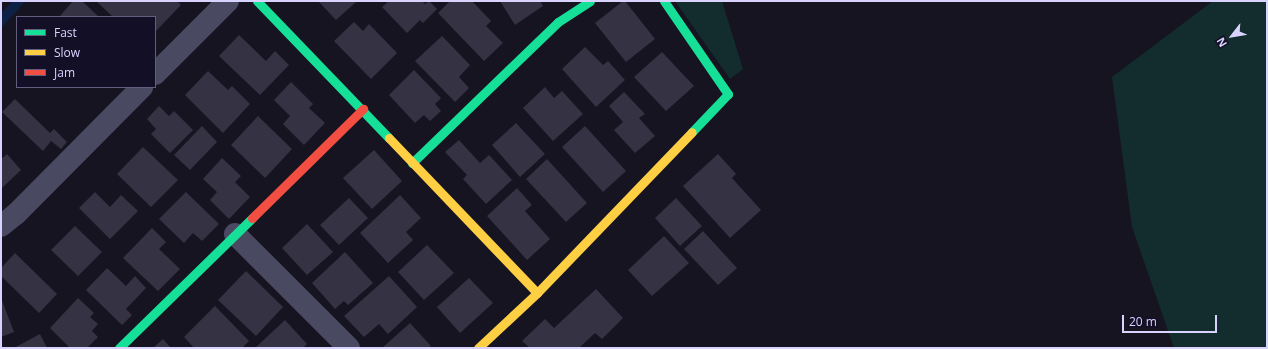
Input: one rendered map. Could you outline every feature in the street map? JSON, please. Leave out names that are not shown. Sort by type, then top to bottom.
[{"type":"street","points":[[156,73],[228,1]]},
{"type":"street","points":[[257,1],[363,109],[412,163],[537,293]]},
{"type":"street","points":[[412,163],[558,22],[590,1]]},
{"type":"street","points":[[478,348],[537,293],[728,94],[664,1]]},
{"type":"street","points":[[1,226],[16,214],[141,88]]},
{"type":"street","points":[[121,347],[363,109]]},
{"type":"street","points":[[235,234],[349,348]]},
{"type":"green space","points":[[675,1],[722,1],[743,69],[730,79]]},
{"type":"green space","points":[[1213,1],[1267,1],[1267,348],[1174,348],[1132,227],[1112,77]]},
{"type":"building","points":[[73,1],[82,1],[98,16],[60,16]]},
{"type":"building","points":[[96,1],[177,1],[181,5],[156,31],[156,16],[112,16]]},
{"type":"building","points":[[318,1],[355,1],[356,2],[336,20]]},
{"type":"building","points":[[389,1],[422,1],[425,4],[429,1],[437,9],[423,23],[420,20],[407,33],[382,7]]},
{"type":"building","points":[[450,1],[472,1],[491,21],[486,26],[503,43],[484,61],[438,13]]},
{"type":"building","points":[[500,1],[540,1],[543,6],[515,25]]},
{"type":"building","points":[[625,1],[655,39],[626,62],[595,23]]},
{"type":"building","points":[[354,22],[363,31],[369,24],[397,53],[371,79],[334,41]]},
{"type":"building","points":[[239,35],[266,61],[275,51],[289,65],[260,95],[219,56]]},
{"type":"building","points":[[442,36],[470,65],[459,77],[469,88],[455,102],[415,61]]},
{"type":"building","points":[[585,47],[603,65],[608,61],[625,80],[596,107],[562,69]]},
{"type":"building","points":[[662,52],[694,86],[666,111],[634,77]]},
{"type":"building","points":[[414,70],[441,98],[435,104],[441,111],[430,121],[424,115],[415,123],[389,95]]},
{"type":"building","points":[[208,71],[228,90],[232,86],[250,104],[223,133],[185,95]]},
{"type":"building","points":[[291,82],[313,104],[309,108],[325,123],[304,145],[283,124],[290,116],[274,100]]},
{"type":"building","points":[[545,87],[554,98],[562,91],[583,114],[553,141],[523,108]]},
{"type":"building","points":[[624,92],[645,114],[639,118],[655,136],[635,153],[614,130],[623,122],[609,106]]},
{"type":"building","points":[[15,99],[50,133],[54,129],[67,142],[61,149],[51,141],[43,151],[2,112]]},
{"type":"building","points":[[159,106],[169,116],[174,111],[193,130],[170,153],[151,134],[156,129],[147,119]]},
{"type":"building","points":[[258,116],[292,149],[265,178],[231,145]]},
{"type":"building","points":[[516,123],[545,154],[520,177],[492,145]]},
{"type":"building","points":[[202,126],[217,142],[190,170],[174,155]]},
{"type":"building","points":[[585,126],[626,171],[603,192],[562,147]]},
{"type":"building","points":[[459,140],[480,163],[489,155],[512,180],[486,204],[463,179],[467,175],[445,152]]},
{"type":"building","points":[[143,147],[178,180],[151,207],[117,174]]},
{"type":"building","points":[[374,150],[402,181],[372,209],[343,178]]},
{"type":"building","points":[[7,154],[21,170],[2,188],[1,156],[3,158]]},
{"type":"building","points":[[718,154],[736,174],[732,178],[761,210],[730,238],[683,186]]},
{"type":"building","points":[[222,158],[241,176],[235,182],[250,197],[229,219],[210,200],[217,192],[203,179]]},
{"type":"building","points":[[547,159],[587,203],[566,222],[526,179]]},
{"type":"building","points":[[517,188],[532,205],[525,211],[550,239],[527,260],[487,216]]},
{"type":"building","points":[[95,192],[110,207],[121,195],[138,211],[110,239],[79,208]]},
{"type":"building","points":[[186,192],[219,224],[202,241],[193,233],[184,243],[159,219]]},
{"type":"building","points":[[400,195],[421,218],[406,232],[413,240],[388,263],[360,233]]},
{"type":"building","points":[[349,198],[368,218],[339,245],[320,225]]},
{"type":"building","points":[[676,198],[702,226],[680,246],[655,218]]},
{"type":"building","points":[[307,224],[333,252],[307,275],[282,248]]},
{"type":"building","points":[[75,226],[102,252],[78,276],[51,250]]},
{"type":"building","points":[[152,228],[166,242],[159,249],[180,269],[158,291],[123,258]]},
{"type":"building","points":[[703,231],[737,268],[718,285],[684,249]]},
{"type":"building","points":[[664,236],[689,263],[652,296],[628,270]]},
{"type":"building","points":[[427,245],[454,273],[424,300],[398,272]]},
{"type":"building","points":[[345,252],[373,283],[348,305],[344,301],[335,309],[312,283]]},
{"type":"building","points":[[15,253],[57,294],[39,313],[1,276],[1,268]]},
{"type":"building","points":[[107,268],[126,286],[135,276],[146,288],[126,309],[132,315],[122,325],[86,290]]},
{"type":"building","points":[[246,271],[283,307],[256,336],[218,300]]},
{"type":"building","points":[[389,276],[417,307],[388,334],[379,324],[364,337],[344,316]]},
{"type":"building","points":[[469,278],[493,303],[460,333],[437,307]]},
{"type":"building","points":[[596,289],[623,318],[602,339],[595,333],[579,348],[530,348],[522,341],[545,319],[554,328]]},
{"type":"building","points":[[1,298],[14,332],[1,337]]},
{"type":"building","points":[[78,298],[94,313],[90,317],[98,324],[92,331],[98,337],[87,348],[70,348],[50,328]]},
{"type":"building","points":[[215,306],[249,341],[242,348],[194,348],[184,337]]},
{"type":"building","points":[[285,320],[307,344],[303,348],[255,348]]},
{"type":"building","points":[[410,323],[431,346],[428,348],[382,348]]},
{"type":"building","points":[[40,334],[47,348],[14,348]]},
{"type":"building","points":[[163,339],[171,348],[153,348]]},
{"type":"waterway","points":[[1,21],[19,1]]},
{"type":"traffic: fast","points":[[257,1],[389,138]]},
{"type":"traffic: fast","points":[[412,163],[558,22],[590,1]]},
{"type":"traffic: fast","points":[[664,1],[728,94],[692,132]]},
{"type":"traffic: fast","points":[[119,348],[252,218]]},
{"type":"traffic: slow","points":[[478,348],[537,293],[692,132]]},
{"type":"traffic: slow","points":[[389,138],[537,293]]},
{"type":"traffic: jam","points":[[252,218],[363,109]]}]
